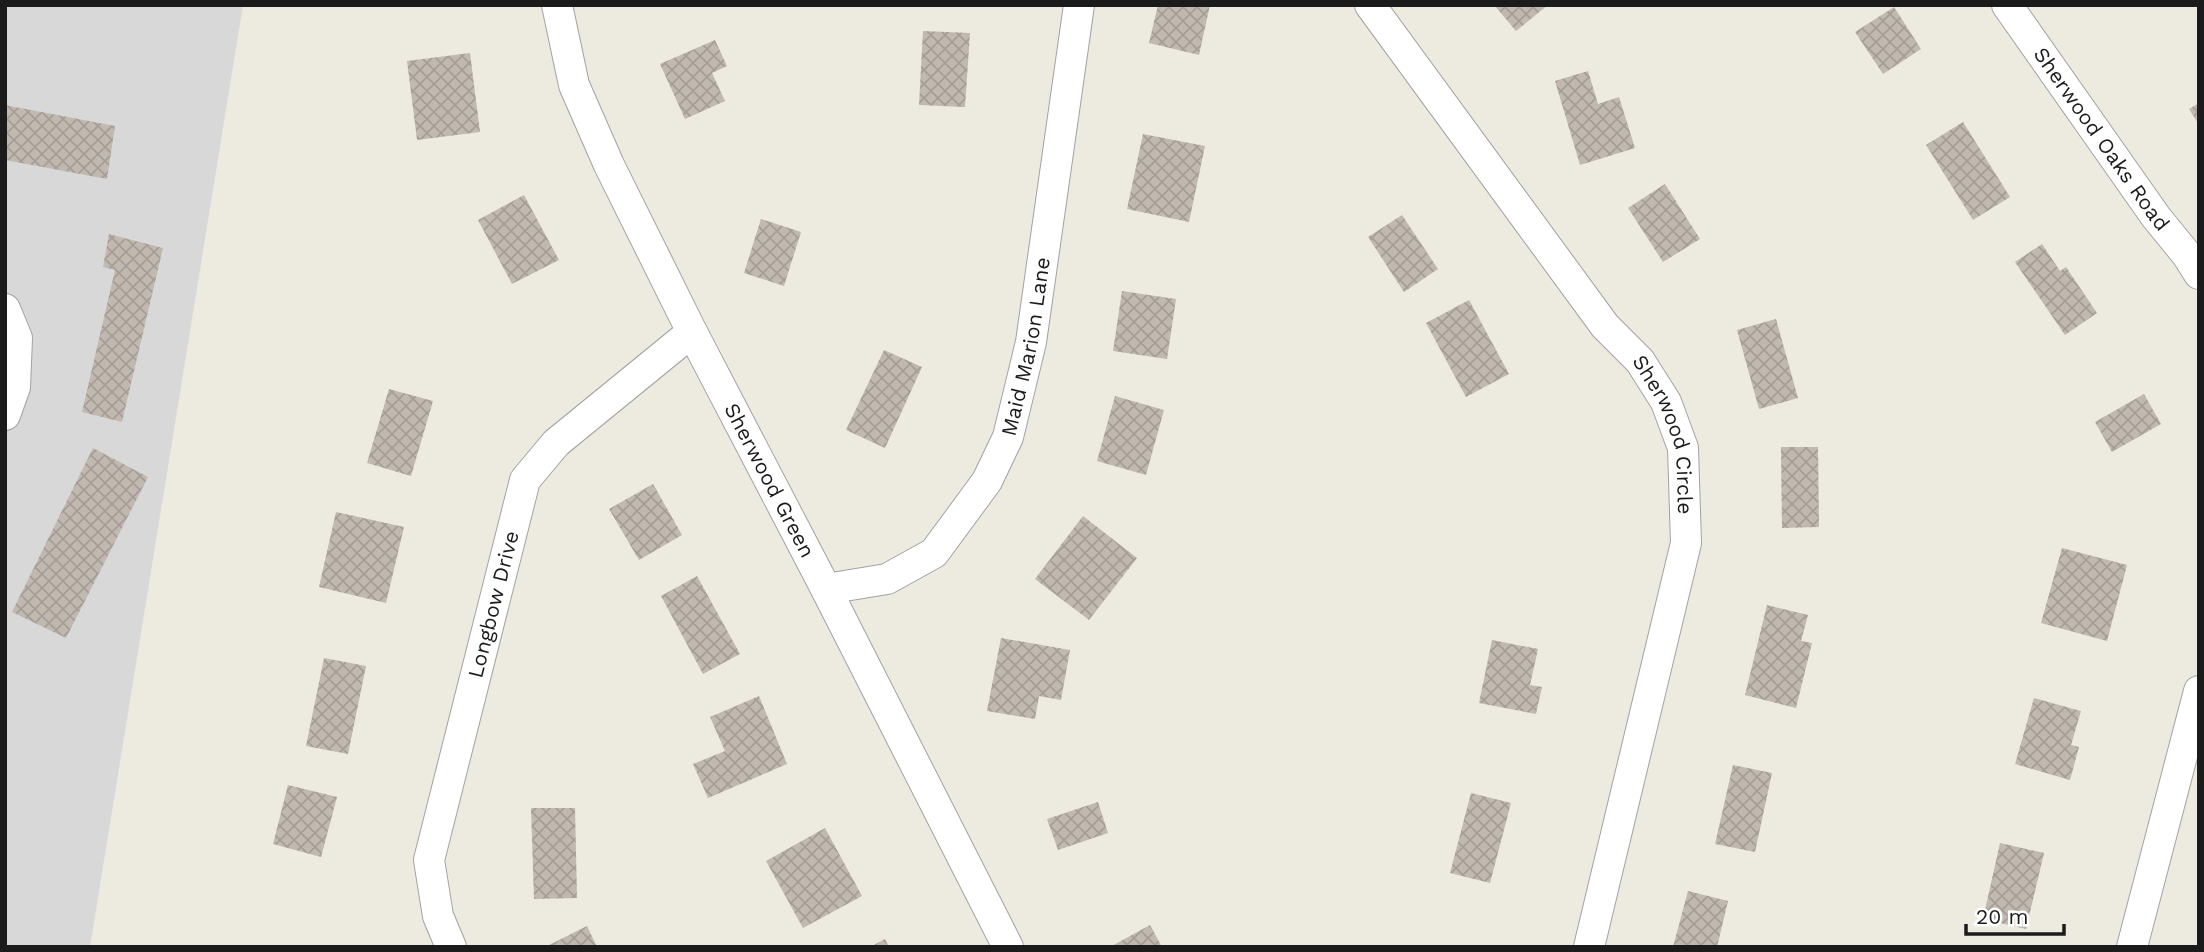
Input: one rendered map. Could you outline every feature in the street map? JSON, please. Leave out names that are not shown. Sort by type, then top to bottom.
[{"type":"street","name":"Sherwood Green","points":[[557,5],[574,85],[609,164],[692,332],[827,589],[1008,947]]},
{"type":"street","name":"Maid Marion Lane","points":[[827,589],[887,579],[934,553],[987,481],[1008,436],[1031,342],[1079,5]]},
{"type":"street","name":"Sherwood Circle","points":[[1370,5],[1605,326],[1640,361],[1666,402],[1684,448],[1686,543],[1589,947]]},
{"type":"street","name":"Sherwood Oaks Road","points":[[2007,5],[2199,274]]},
{"type":"street","points":[[5,309],[17,338],[15,387],[5,415]]},
{"type":"street","name":"Longbow Drive","points":[[451,947],[438,916],[429,860],[525,480],[556,443],[692,332]]},
{"type":"street","points":[[2132,947],[2199,691]]},
{"type":"shaded area","points":[[5,5],[243,5],[90,947],[5,947]]},
{"type":"building","points":[[1158,5],[1210,5],[1199,55],[1149,43]]},
{"type":"building","points":[[1494,5],[1548,5],[1516,31]]},
{"type":"building","points":[[1894,7],[1921,49],[1883,74],[1855,32]]},
{"type":"building","points":[[923,31],[970,33],[965,107],[919,105]]},
{"type":"building","points":[[715,40],[727,66],[712,73],[725,101],[685,119],[660,64]]},
{"type":"building","points":[[470,53],[480,132],[417,140],[407,61]]},
{"type":"building","points":[[1588,71],[1598,104],[1619,97],[1635,148],[1580,165],[1555,81]]},
{"type":"building","points":[[2199,103],[2199,125],[2189,109]]},
{"type":"building","points":[[5,105],[115,126],[107,179],[5,160]]},
{"type":"building","points":[[1963,122],[2010,197],[1973,220],[1926,145]]},
{"type":"building","points":[[1143,134],[1205,146],[1189,222],[1127,209]]},
{"type":"building","points":[[1665,184],[1700,239],[1663,262],[1628,208]]},
{"type":"building","points":[[524,195],[559,260],[512,284],[478,220]]},
{"type":"building","points":[[1402,215],[1438,269],[1404,292],[1368,237]]},
{"type":"building","points":[[761,219],[801,232],[784,286],[744,273]]},
{"type":"building","points":[[109,234],[163,248],[122,422],[82,412],[115,270],[103,267]]},
{"type":"building","points":[[2042,244],[2060,271],[2066,267],[2097,313],[2065,335],[2015,262]]},
{"type":"building","points":[[1122,291],[1176,299],[1167,359],[1113,351]]},
{"type":"building","points":[[1469,300],[1509,374],[1466,397],[1426,323]]},
{"type":"building","points":[[1776,319],[1798,398],[1759,409],[1737,330]]},
{"type":"building","points":[[884,350],[922,367],[885,448],[846,430]]},
{"type":"building","points":[[389,389],[433,401],[411,476],[367,463]]},
{"type":"building","points":[[2144,394],[2161,424],[2112,452],[2095,422]]},
{"type":"building","points":[[1115,396],[1164,410],[1146,475],[1097,461]]},
{"type":"building","points":[[1781,447],[1818,447],[1819,527],[1782,528]]},
{"type":"building","points":[[93,448],[148,477],[66,638],[12,612]]},
{"type":"building","points":[[653,484],[682,535],[639,560],[609,509]]},
{"type":"building","points":[[336,512],[404,527],[386,603],[319,587]]},
{"type":"building","points":[[1083,516],[1137,558],[1089,620],[1035,579]]},
{"type":"building","points":[[2062,548],[2127,565],[2107,641],[2041,623]]},
{"type":"building","points":[[697,576],[740,654],[703,674],[661,596]]},
{"type":"building","points":[[1767,605],[1808,615],[1801,641],[1812,643],[1796,708],[1745,695]]},
{"type":"building","points":[[1001,638],[1070,650],[1061,700],[1039,696],[1035,719],[987,711]]},
{"type":"building","points":[[1492,640],[1538,649],[1530,685],[1542,687],[1536,714],[1479,703]]},
{"type":"building","points":[[324,658],[366,666],[348,754],[306,746]]},
{"type":"building","points":[[759,696],[787,764],[708,798],[693,764],[725,751],[710,717]]},
{"type":"building","points":[[2034,698],[2081,711],[2071,745],[2079,747],[2070,780],[2015,764]]},
{"type":"building","points":[[1733,765],[1772,773],[1755,852],[1715,844]]},
{"type":"building","points":[[288,785],[337,797],[321,857],[273,844]]},
{"type":"building","points":[[1471,793],[1511,803],[1490,883],[1450,873]]},
{"type":"building","points":[[1098,802],[1108,833],[1058,850],[1047,819]]},
{"type":"building","points":[[531,808],[575,808],[577,898],[534,899]]},
{"type":"building","points":[[825,828],[862,896],[803,928],[766,861]]},
{"type":"building","points":[[2000,843],[2044,853],[2026,929],[1983,919]]},
{"type":"building","points":[[1688,891],[1728,901],[1717,947],[1673,947]]},
{"type":"building","points":[[1150,925],[1162,947],[1110,947]]},
{"type":"building","points":[[587,926],[597,947],[545,947]]},
{"type":"building","points":[[885,939],[889,947],[870,947]]}]
